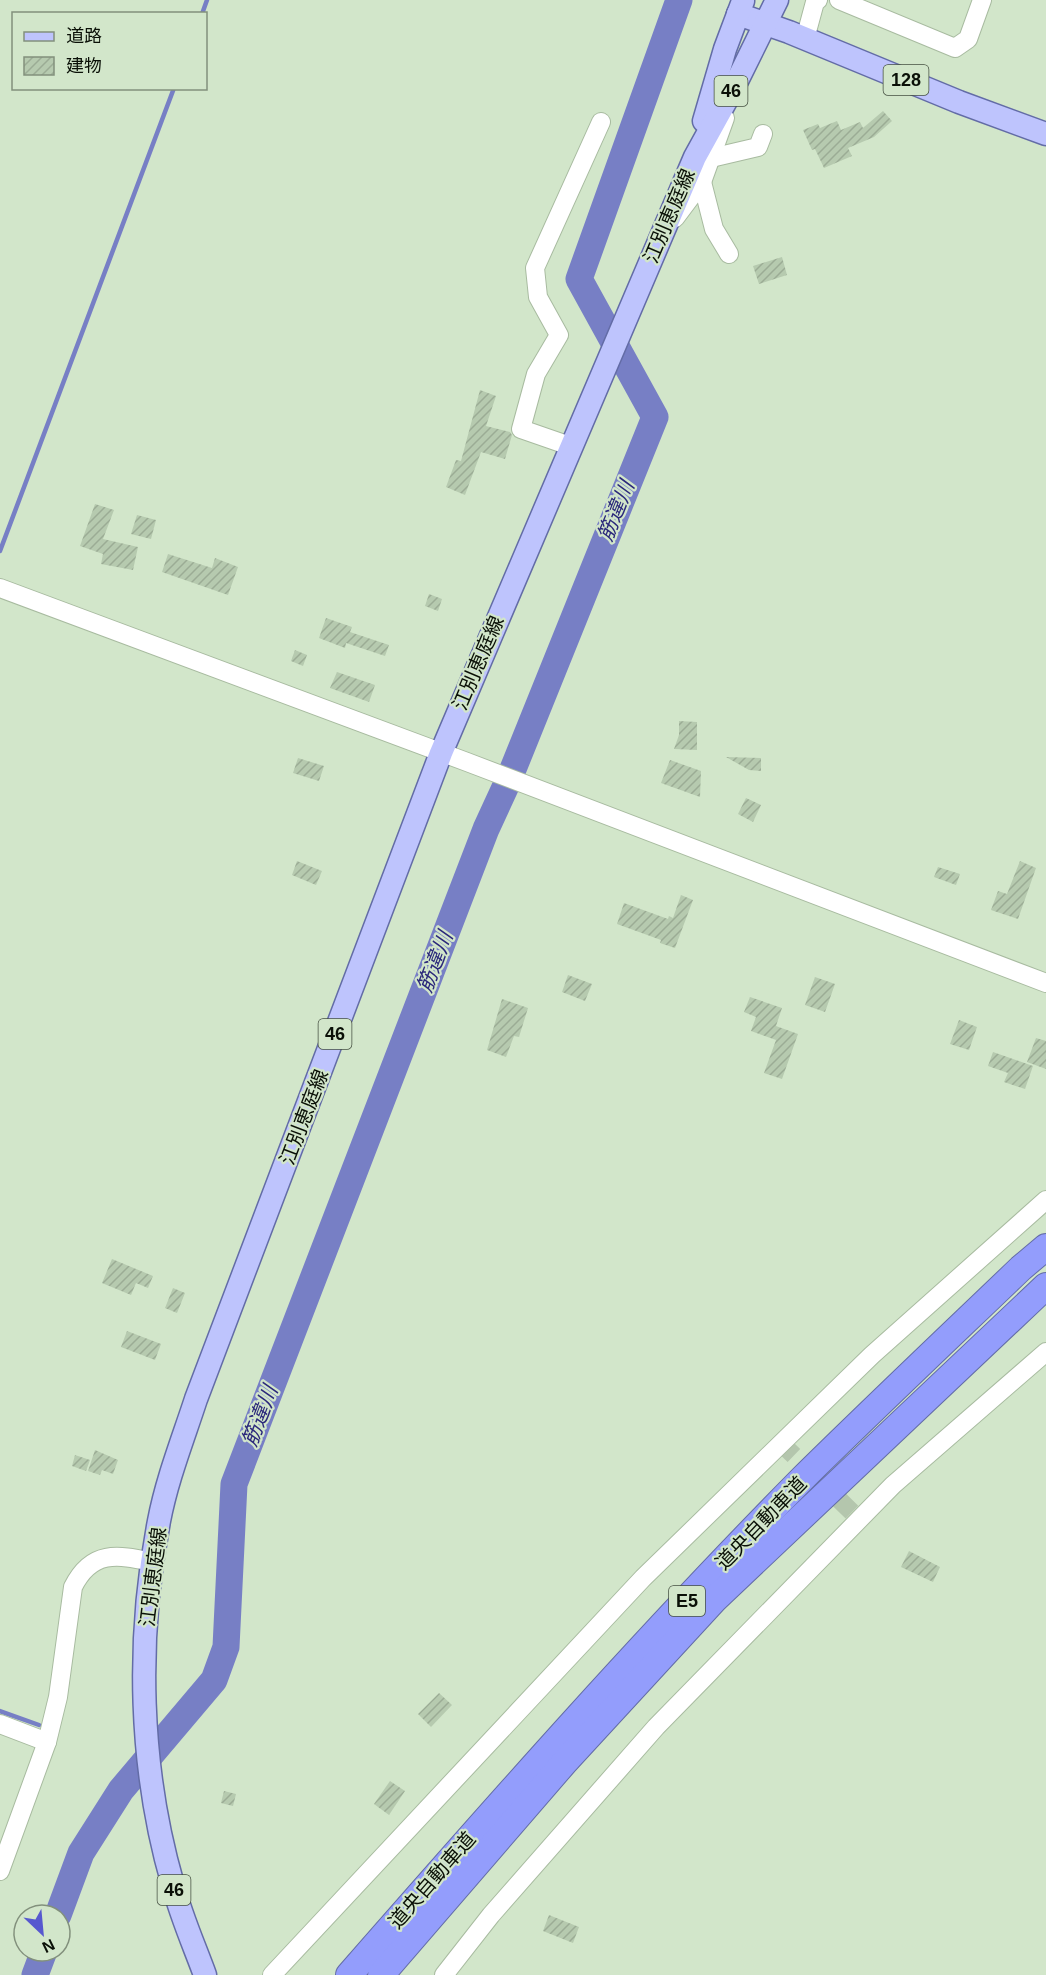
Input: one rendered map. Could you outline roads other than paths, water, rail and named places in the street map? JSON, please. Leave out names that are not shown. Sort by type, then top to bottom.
[{"type":"highway","name":"道央自動車道","points":[[349,1975],[496,1808],[770,1513],[1021,1268],[1046,1247]]},
{"type":"highway","name":"道央自動車道","points":[[381,1975],[564,1763],[716,1599],[1046,1286]]},
{"type":"main road","name":"江別恵庭線","points":[[205,1975],[173,1886],[154,1802],[144,1695],[146,1626],[153,1562],[162,1509],[174,1466],[196,1399],[441,753],[658,240],[703,157],[777,0]]},
{"type":"main road","name":"江別恵庭線","points":[[703,157],[724,49],[741,7]]},
{"type":"main road","name":"128","points":[[741,7],[767,24],[959,102],[1046,134]]},
{"type":"street","points":[[805,39],[815,2],[818,0]]},
{"type":"street","points":[[839,0],[955,48],[968,39],[982,0]]},
{"type":"street","points":[[847,0],[911,16]]},
{"type":"street","points":[[570,446],[521,429],[536,374],[559,335],[538,297],[535,268],[601,122]]},
{"type":"street","points":[[729,254],[714,229],[702,182],[703,157],[758,147],[763,134]]},
{"type":"street","points":[[658,240],[702,182]]},
{"type":"street","points":[[0,588],[467,762],[1046,983]]},
{"type":"street","points":[[272,1975],[643,1578],[872,1355],[1046,1200]]},
{"type":"street","points":[[444,1975],[491,1915],[656,1727],[893,1485],[1046,1352]]},
{"type":"street","points":[[0,1871],[47,1742],[58,1697],[73,1587],[89,1565],[100,1559],[121,1556],[153,1562]]},
{"type":"street","points":[[0,1724],[47,1742]]},
{"type":"waterway","points":[[203,12],[207,0]]},
{"type":"waterway","name":"筋違川","points":[[62,1903],[81,1853],[121,1790],[214,1680],[226,1647],[234,1484],[486,829],[509,779],[655,417],[579,279],[679,0]]},
{"type":"waterway","points":[[0,551],[173,90]]},
{"type":"waterway","points":[[0,1711],[39,1725]]},
{"type":"waterway","name":"筋違川","points":[[35,1975],[40,1963]]},
{"type":"tunnel","points":[[781,1443],[859,1519]]}]
